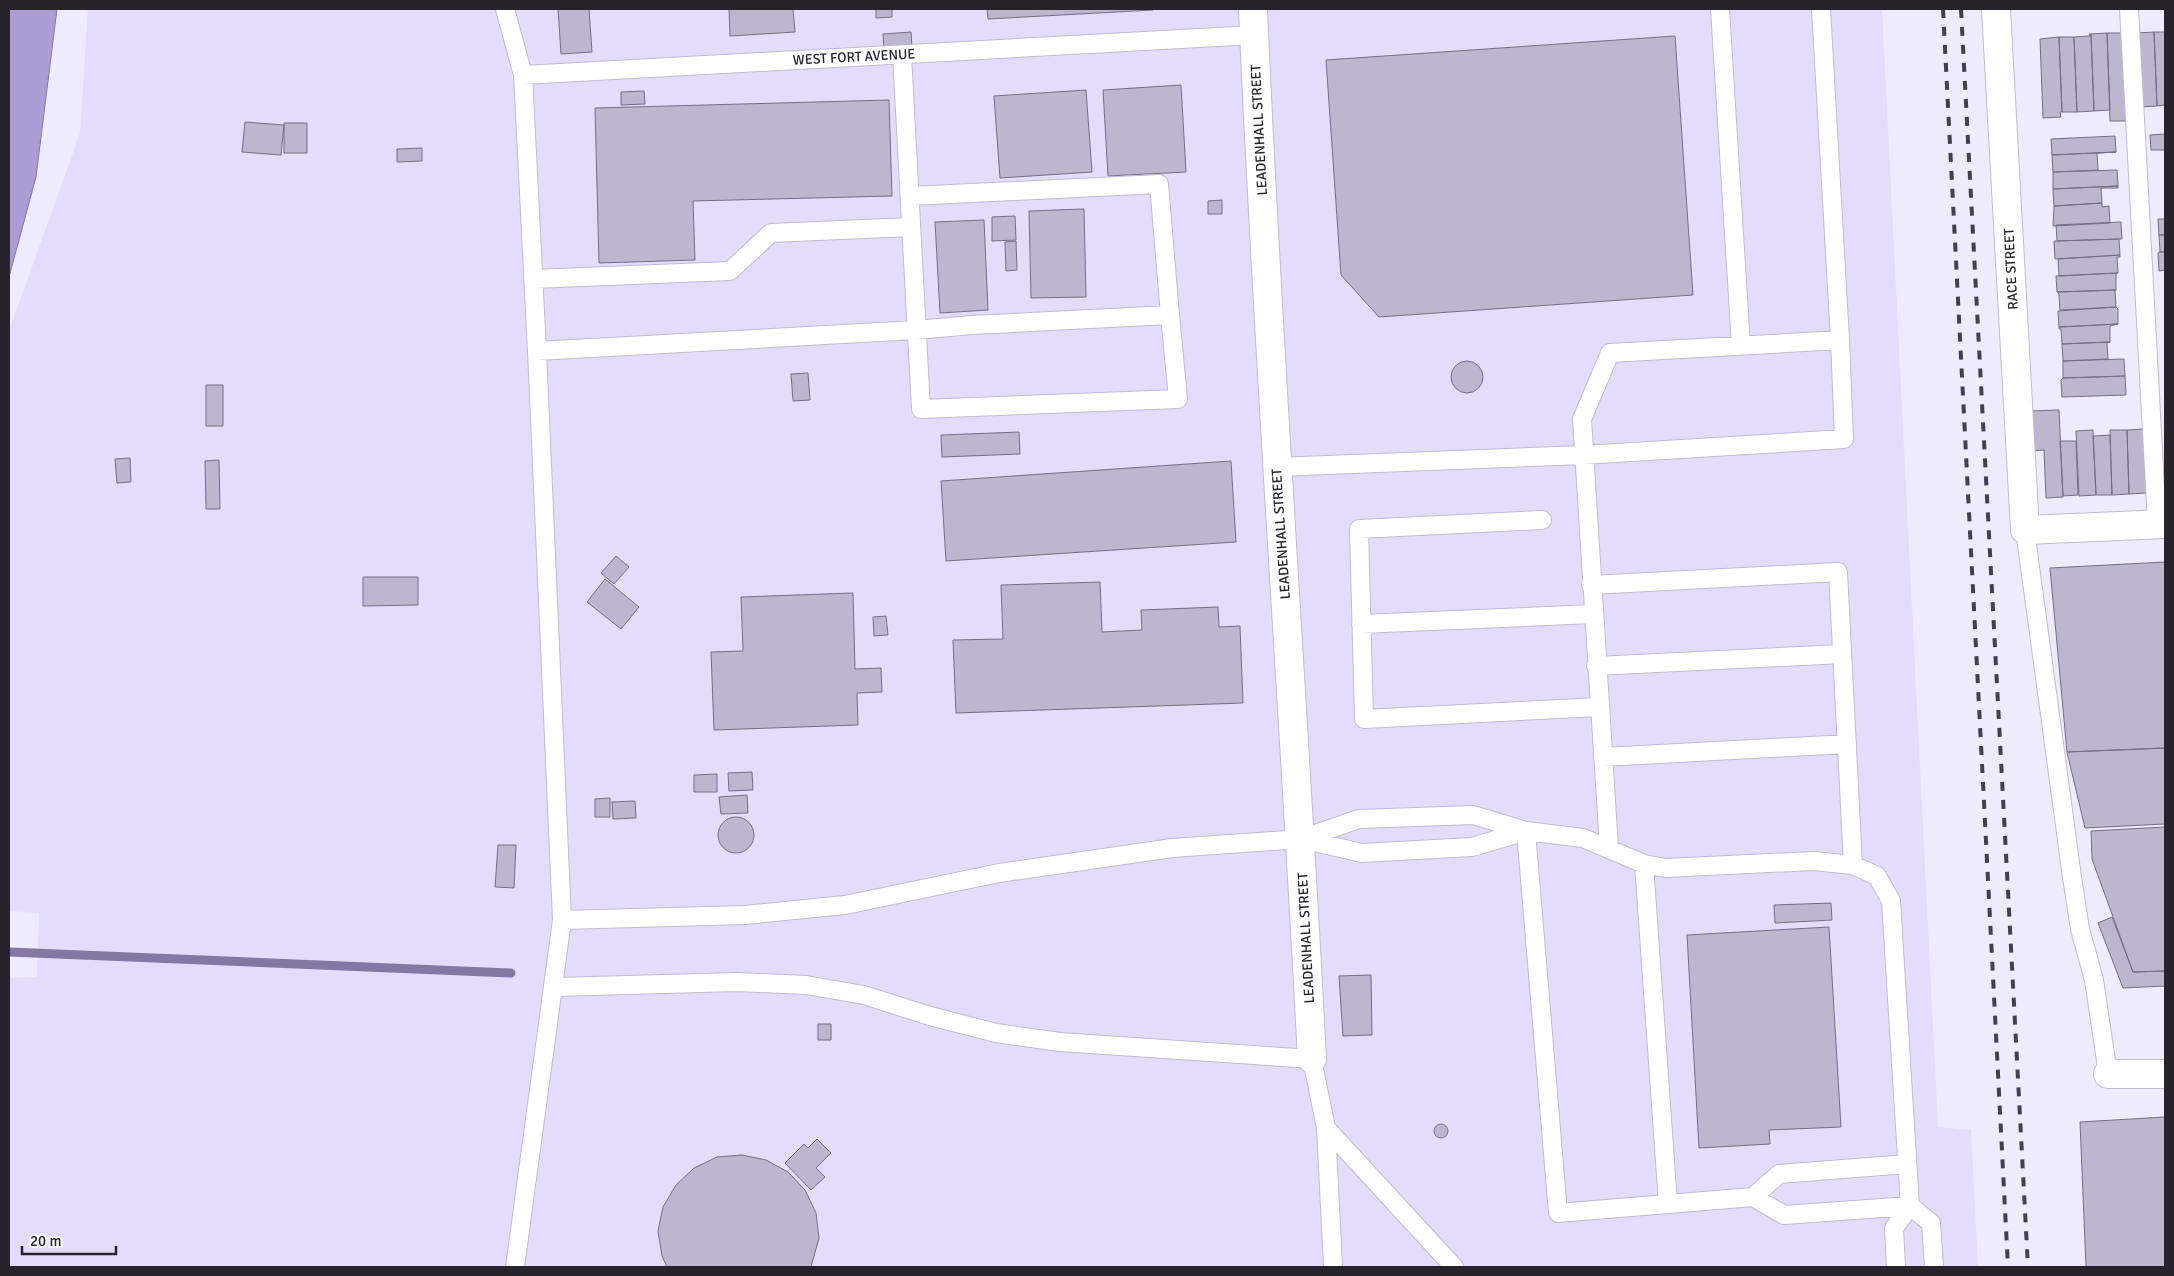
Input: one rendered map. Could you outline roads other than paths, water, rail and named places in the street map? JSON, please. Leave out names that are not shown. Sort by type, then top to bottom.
[{"type":"street","name":"LEADENHALL STREET","points":[[1253,9],[1276,467],[1312,1059]]},
{"type":"street","name":"RACE STREET","points":[[1996,9],[2025,530]]},
{"type":"street","points":[[2025,530],[2161,524]]},
{"type":"street","points":[[2108,1074],[2165,1074]]},
{"type":"lane","points":[[506,9],[523,76],[534,279],[562,920],[515,1267]]},
{"type":"lane","points":[[1720,9],[1741,346]]},
{"type":"lane","points":[[1276,467],[1583,455],[1844,439],[1821,9]]},
{"type":"lane","points":[[2129,9],[2161,524]]},
{"type":"lane","name":"WEST FORT AVENUE","points":[[523,76],[1254,35]]},
{"type":"lane","points":[[902,55],[921,409],[1178,399],[1159,184],[910,196]]},
{"type":"lane","points":[[534,279],[730,270],[771,233],[911,227]]},
{"type":"lane","points":[[537,351],[1170,315]]},
{"type":"lane","points":[[1609,848],[1596,666],[1582,419],[1610,353],[1840,340]]},
{"type":"lane","points":[[1542,520],[1359,528],[1364,720],[1599,707]]},
{"type":"lane","points":[[2025,530],[2073,886],[2080,928],[2094,980],[2108,1074]]},
{"type":"lane","points":[[1591,585],[1838,572],[1853,865]]},
{"type":"lane","points":[[1361,624],[1593,614]]},
{"type":"lane","points":[[1596,666],[1842,654]]},
{"type":"lane","points":[[1602,757],[1847,744]]},
{"type":"lane","points":[[562,920],[745,914],[845,905],[999,873],[1172,848],[1300,839],[1359,819],[1473,815],[1526,831],[1583,838],[1644,864],[1665,868],[1814,861],[1853,865],[1877,876],[1891,901],[1910,1206],[1894,1228],[1896,1267]]},
{"type":"lane","points":[[1300,839],[1362,853],[1472,847],[1526,831]]},
{"type":"lane","points":[[1526,831],[1558,1213],[1753,1197],[1784,1215],[1910,1206],[1931,1223],[1934,1267]]},
{"type":"lane","points":[[1644,864],[1668,1204]]},
{"type":"lane","points":[[554,987],[737,982],[806,985],[864,995],[930,1016],[996,1033],[1060,1042],[1312,1059],[1326,1128],[1333,1267]]},
{"type":"lane","points":[[1326,1128],[1454,1267]]},
{"type":"lane","points":[[1753,1197],[1779,1174],[1907,1164]]},
{"type":"waterway","points":[[9,952],[511,973]]},
{"type":"railway","points":[[1943,9],[2008,1267]]},
{"type":"railway","points":[[1961,9],[2028,1267]]}]
